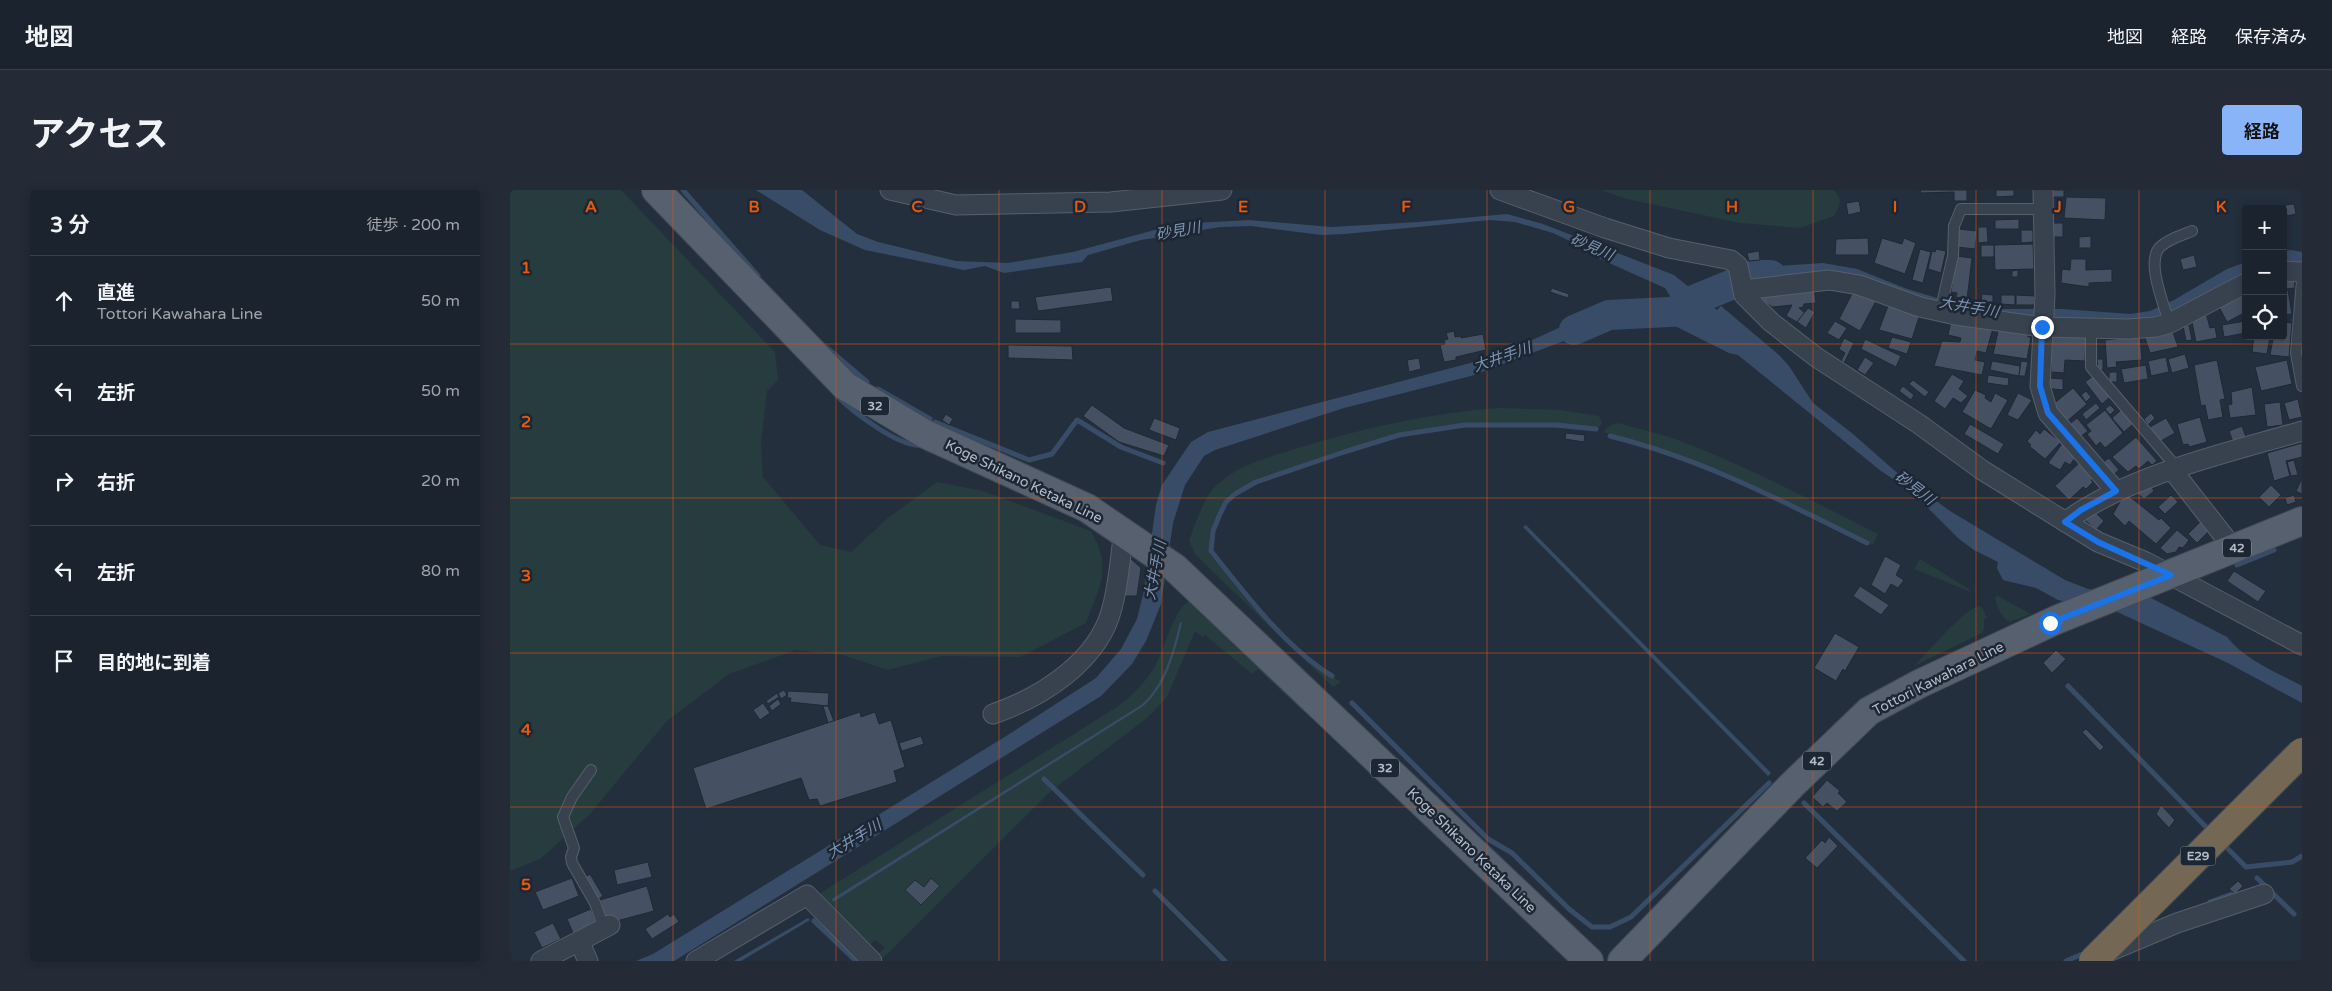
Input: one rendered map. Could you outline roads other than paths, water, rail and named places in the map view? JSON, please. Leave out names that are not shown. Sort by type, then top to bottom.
[{"type":"highway","name":"E29","points":[[2093,961],[2302,752]]},
{"type":"main road","name":"Koge Shikano Ketaka Line","points":[[656,190],[846,386],[925,434],[1087,508],[1148,547],[1175,568],[1589,961]]},
{"type":"main road","name":"Tottori Kawahara Line","points":[[1622,961],[1792,785],[1869,711],[1919,684],[2056,620],[2171,575],[2302,520]]},
{"type":"street","points":[[890,190],[956,205],[1111,202],[1222,190]]},
{"type":"street","points":[[1500,190],[1662,245],[1724,257],[1738,266],[1744,295],[1758,310],[1816,357],[1919,424],[1982,470],[2098,542],[2171,575],[2302,645]]},
{"type":"street","points":[[2044,199],[2043,319],[2040,386],[2048,413],[2116,491]]},
{"type":"street","points":[[2287,271],[2302,272]]},
{"type":"street","points":[[1743,288],[1829,280],[1940,312],[2043,319],[2128,329],[2156,327],[2167,315],[2242,284]]},
{"type":"street","points":[[2065,522],[2081,510],[2116,491],[2175,470],[2302,431]]},
{"type":"street","points":[[2175,470],[2234,549]]},
{"type":"street","points":[[993,714],[1032,697],[1072,669],[1088,652],[1107,623],[1112,608],[1124,531]]},
{"type":"street","points":[[2088,961],[2177,924],[2264,894]]},
{"type":"street","points":[[696,961],[807,895],[872,961]]},
{"type":"street","points":[[541,961],[607,926]]},
{"type":"street","points":[[578,941],[588,961]]},
{"type":"lane","points":[[1940,312],[1953,256],[1954,226],[1961,209],[2044,199]]},
{"type":"lane","points":[[2167,315],[2155,271],[2155,256],[2159,247],[2192,231]]},
{"type":"lane","points":[[2302,280],[2296,353],[2302,386]]},
{"type":"lane","points":[[2091,337],[2091,367],[2175,470]]},
{"type":"lane","points":[[591,770],[572,797],[563,817],[566,832],[574,848],[570,857],[572,863],[607,926]]},
{"type":"water","name":"砂見川","points":[[756,190],[802,190],[857,234],[878,242],[956,261],[1008,263],[1073,252],[1177,224],[1249,220],[1331,227],[1507,214],[1543,224],[1674,275],[1717,310],[1721,306],[1779,355],[1789,366],[1813,403],[1853,434],[1895,471],[1950,511],[2065,580],[2088,589],[2151,598],[2227,637],[2252,659],[2302,686],[2302,703],[2228,663],[2115,611],[2058,600],[2036,588],[2003,580],[1997,568],[1998,562],[1974,550],[1959,539],[1911,491],[1881,471],[1738,355],[1729,353],[1645,311],[1668,300],[1670,296],[1665,288],[1598,258],[1587,249],[1553,233],[1515,222],[1490,220],[1322,235],[1251,226],[1220,227],[1141,240],[1088,255],[1082,262],[1004,273],[985,266],[964,270],[865,250],[820,230]]},
{"type":"water","points":[[2287,250],[2302,252],[2302,267],[2287,266]]},
{"type":"water","points":[[1823,263],[1857,269],[1907,289],[1957,304],[2004,309],[2062,309],[2130,314],[2150,311],[2174,300],[2227,269],[2242,263],[2242,279],[2160,321],[2107,325],[1932,307],[1870,285],[1751,285],[1748,268]]},
{"type":"water","points":[[1609,305],[1614,322],[1471,376],[1344,408],[1215,450],[1204,456],[1185,485],[1173,523],[1161,604],[1146,641],[1132,664],[1101,696],[674,961],[636,961],[653,954],[1011,733],[1096,678],[1121,649],[1137,619],[1144,591],[1156,505],[1162,485],[1191,442],[1208,432],[1497,356]]},
{"type":"water","points":[[1526,525],[1771,773],[1768,776],[1523,527]]},
{"type":"water","points":[[1180,622],[1182,623],[1168,669],[1157,690],[1142,707],[833,902],[832,899],[1141,705],[1162,678],[1171,656]]},
{"type":"water","points":[[808,918],[810,920],[741,961],[734,961]]},
{"type":"waterway","points":[[683,190],[758,276]]},
{"type":"waterway","name":"大井手川","points":[[1689,302],[1755,275],[1771,275]]},
{"type":"waterway","name":"大井手川","points":[[1574,330],[1609,315],[1689,311]]},
{"type":"waterway","points":[[826,347],[867,382]]},
{"type":"waterway","points":[[878,389],[930,419]]},
{"type":"waterway","points":[[837,396],[865,420],[890,435],[914,445],[923,445]]},
{"type":"waterway","points":[[935,422],[1029,460],[1052,454],[1077,420],[1121,447],[1163,463]]},
{"type":"waterway","points":[[1332,676],[1298,651],[1282,635],[1252,602],[1211,551],[1213,531],[1226,502],[1235,494],[1256,482],[1399,435],[1465,425],[1556,425],[1596,429]]},
{"type":"waterway","points":[[1610,436],[1644,445],[1742,482],[1867,543]]},
{"type":"waterway","points":[[2237,565],[2274,550]]},
{"type":"waterway","points":[[2068,686],[2211,832]]},
{"type":"waterway","points":[[1352,703],[1488,839],[1512,853],[1569,909],[1592,927],[1610,927],[1631,917],[1769,783]]},
{"type":"waterway","points":[[1044,779],[1143,875]]},
{"type":"waterway","points":[[1804,803],[1964,961]]},
{"type":"waterway","points":[[2222,843],[2246,867],[2292,862],[2302,856]]},
{"type":"waterway","points":[[2257,878],[2294,914]]},
{"type":"waterway","points":[[1155,891],[1225,961]]},
{"type":"waterway","points":[[2210,902],[2232,894]]},
{"type":"waterway","points":[[814,921],[856,961]]},
{"type":"waterway","points":[[2066,961],[2087,952]]}]
